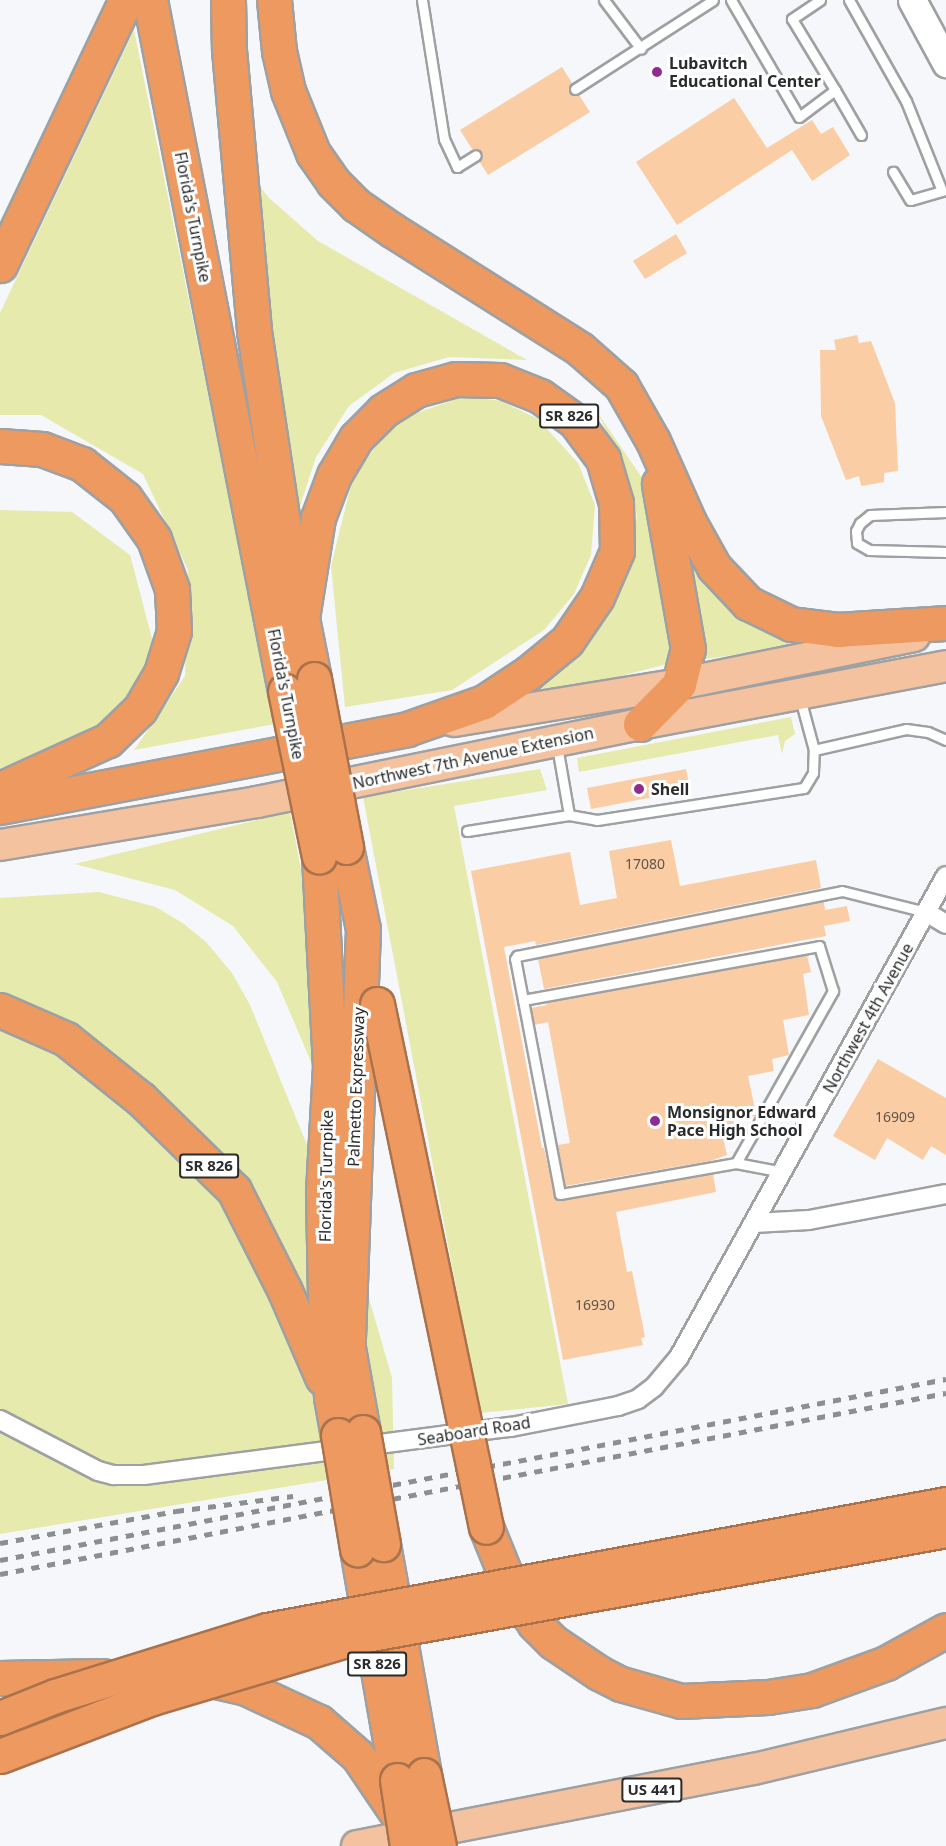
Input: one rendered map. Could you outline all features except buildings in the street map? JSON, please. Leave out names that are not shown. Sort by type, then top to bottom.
[{"type":"highway","points":[[0,266],[126,0]]},
{"type":"highway","name":"Florida's Turnpike","points":[[150,0],[300,685]]},
{"type":"highway","name":"Florida's Turnpike","points":[[228,0],[229,50],[254,330],[301,624]]},
{"type":"highway","points":[[274,0],[279,51],[288,91],[313,153],[333,182],[356,205],[392,230],[580,348],[621,385],[653,441],[689,522],[714,567],[748,603],[791,624],[838,630],[946,623]]},
{"type":"highway","name":"SR 826","points":[[0,807],[407,729],[484,702],[528,673],[567,641],[597,597],[617,551],[616,503],[603,459],[575,421],[540,396],[500,380],[456,379],[416,390],[382,411],[356,438],[334,475],[318,518],[301,624]]},
{"type":"highway","points":[[640,724],[679,684],[688,649],[664,518],[653,441]]},
{"type":"highway","points":[[0,446],[42,449],[82,464],[125,498],[154,539],[172,589],[174,631],[161,673],[140,709],[108,740],[0,789]]},
{"type":"highway","name":"Palmetto Expressway","points":[[301,624],[300,685],[332,852],[363,929],[348,1348],[350,1434]]},
{"type":"highway","name":"Florida's Turnpike","points":[[331,1397],[323,1193],[330,1066],[332,852]]},
{"type":"highway","points":[[363,929],[486,1527],[512,1591],[534,1623],[553,1642],[599,1673],[621,1684],[681,1701],[768,1697],[812,1690],[886,1663],[946,1630]]},
{"type":"highway","name":"SR 826","points":[[0,1010],[66,1039],[141,1099],[234,1190],[285,1291],[331,1397],[350,1434],[370,1546],[405,1834]]},
{"type":"highway","points":[[0,1718],[55,1696],[267,1630],[946,1504]]},
{"type":"highway","points":[[0,1756],[152,1698],[360,1636],[946,1530]]},
{"type":"highway","points":[[0,1678],[92,1677],[163,1670],[246,1688],[285,1704],[318,1722],[358,1756],[399,1780]]},
{"type":"highway","name":"SR 826","points":[[399,1780],[439,1846]]},
{"type":"main road","name":"Northwest 7th Avenue Extension","points":[[407,729],[679,684],[946,629]]},
{"type":"main road","name":"Northwest 7th Avenue Extension","points":[[0,845],[257,802],[798,692],[946,666]]},
{"type":"main road","name":"US 441","points":[[357,1846],[754,1769],[946,1723]]},
{"type":"street","points":[[912,0],[946,63]]},
{"type":"street","name":"Northwest 4th Avenue","points":[[754,1223],[946,876]]},
{"type":"street","points":[[926,912],[946,924]]},
{"type":"street","points":[[754,1223],[809,1220],[946,1194]]},
{"type":"street","name":"Seaboard Road","points":[[0,1420],[98,1471],[113,1475],[144,1475],[220,1467],[511,1427],[618,1406],[638,1399],[654,1387],[679,1357],[754,1223]]},
{"type":"lane","points":[[422,0],[444,139],[457,168],[476,155]]},
{"type":"lane","points":[[604,0],[641,49]]},
{"type":"lane","points":[[575,89],[641,49],[713,0]]},
{"type":"lane","points":[[731,0],[799,117],[835,90]]},
{"type":"lane","points":[[820,0],[792,19],[861,135]]},
{"type":"lane","points":[[849,0],[906,101],[942,191],[910,200],[893,172]]},
{"type":"lane","points":[[946,512],[870,515],[860,522],[856,531],[857,543],[868,550],[946,552]]},
{"type":"lane","points":[[467,831],[569,815],[597,820],[804,788],[813,773],[814,750],[798,692]]},
{"type":"lane","points":[[814,750],[906,729],[928,732],[946,740]]},
{"type":"lane","points":[[556,740],[569,815]]},
{"type":"lane","points":[[783,1172],[736,1163],[560,1194],[515,959],[519,954],[842,891],[926,912]]},
{"type":"lane","points":[[523,1000],[819,946],[833,991],[736,1163]]},
{"type":"green space","points":[[134,30],[275,724],[134,750],[185,676],[188,570],[143,474],[41,415],[0,415],[0,313]]},
{"type":"green space","points":[[224,141],[269,198],[318,241],[527,360],[449,357],[394,373],[349,406],[316,457],[299,509]]},
{"type":"green space","points":[[466,396],[501,401],[538,419],[578,463],[595,505],[591,555],[574,594],[544,630],[452,690],[345,707],[331,566],[354,473],[399,419]]},
{"type":"green space","points":[[597,412],[647,485],[675,662],[515,703],[585,645],[627,570],[637,516],[627,472]]},
{"type":"green space","points":[[0,510],[72,512],[130,555],[154,646],[108,734],[0,768]]},
{"type":"green space","points":[[678,527],[787,637],[792,646],[706,659]]},
{"type":"green space","points":[[791,717],[795,734],[785,741],[782,754],[778,735],[579,772],[577,758]]},
{"type":"green space","points":[[540,769],[547,790],[454,806],[568,1404],[480,1413],[363,797]]},
{"type":"green space","points":[[290,812],[360,1177],[277,982],[233,926],[175,890],[75,864]]},
{"type":"green space","points":[[99,892],[156,907],[184,924],[206,942],[232,973],[250,1005],[368,1295],[392,1378],[394,1469],[0,1534],[0,898]]},
{"type":"railway","points":[[0,1560],[946,1379]]},
{"type":"railway","points":[[0,1574],[946,1393]]},
{"type":"railway","points":[[0,1543],[176,1511],[293,1496]]},
{"type":"place","name":"Lubavitch Educational Center","points":[[657,72]]},
{"type":"place","name":"Shell","points":[[639,789]]},
{"type":"place","name":"Monsignor Edward Pace High School","points":[[655,1121]]}]
